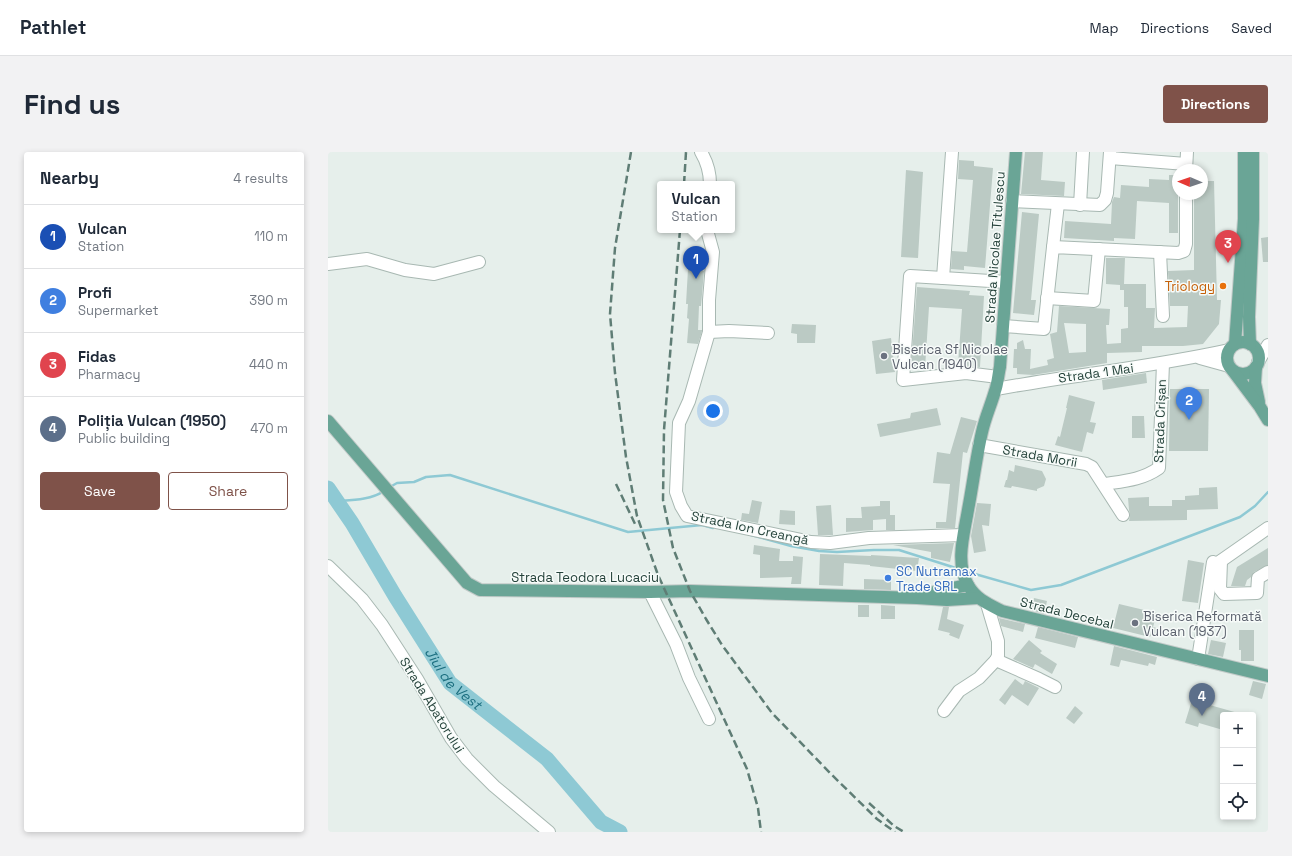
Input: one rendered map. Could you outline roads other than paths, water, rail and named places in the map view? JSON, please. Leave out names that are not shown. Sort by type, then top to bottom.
[{"type":"main road","name":"Strada Nicolae Titulescu","points":[[983,601],[968,585],[962,570],[963,535],[982,430],[996,389],[998,377],[1016,152]]},
{"type":"main road","points":[[1232,347],[1244,219],[1244,152]]},
{"type":"main road","points":[[1252,346],[1249,310],[1253,219],[1253,152]]},
{"type":"main road","points":[[1260,407],[1255,383],[1257,352],[1252,346],[1240,342],[1232,347],[1227,355],[1227,361],[1268,420]]},
{"type":"main road","points":[[1231,368],[1243,374],[1252,371],[1257,365]]},
{"type":"main road","name":"Strada Teodora Lucaciu","points":[[328,421],[467,583],[480,590],[690,591],[983,601]]},
{"type":"main road","name":"Strada Teodora Lucaciu","points":[[918,598],[938,591],[968,585]]},
{"type":"main road","name":"Strada Decebal","points":[[983,601],[1011,613],[1268,676]]},
{"type":"street","points":[[701,152],[708,168],[710,181]]},
{"type":"street","points":[[943,278],[952,152]]},
{"type":"street","points":[[1080,204],[1083,152]]},
{"type":"street","points":[[1012,201],[1100,205],[1105,200],[1107,193],[1110,155],[1186,162]]},
{"type":"street","points":[[1053,246],[1160,252],[1184,251],[1186,235],[1186,200]]},
{"type":"street","points":[[1003,326],[1044,329],[1058,204]]},
{"type":"street","name":"Strada Ion Creangă","points":[[708,233],[713,252],[709,300],[709,332],[690,402],[679,423],[676,492],[681,506],[687,516],[811,542],[830,543],[869,538],[963,535]]},
{"type":"street","points":[[1047,298],[1094,301],[1099,249]]},
{"type":"street","points":[[1160,252],[1163,316]]},
{"type":"street","points":[[328,264],[367,259],[405,270],[434,274],[479,262]]},
{"type":"street","points":[[998,377],[966,373],[903,380],[910,276],[1006,282]]},
{"type":"street","points":[[709,332],[729,331],[768,333]]},
{"type":"street","points":[[1252,346],[1268,342]]},
{"type":"street","points":[[1257,365],[1268,345]]},
{"type":"street","name":"Strada 1 Mai","points":[[996,389],[1197,357],[1232,347]]},
{"type":"street","name":"Strada 1 Mai","points":[[1197,357],[1231,368]]},
{"type":"street","name":"Strada Crișan","points":[[1104,484],[1134,480],[1150,475],[1159,468],[1163,363]]},
{"type":"street","name":"Strada Morii","points":[[979,445],[1086,464],[1092,467],[1123,515]]},
{"type":"street","points":[[1198,659],[1216,564],[1268,528]]},
{"type":"street","points":[[1216,564],[1220,589],[1224,594],[1257,593],[1258,578],[1268,572]]},
{"type":"street","name":"Strada Abatorului","points":[[328,566],[362,599],[382,625],[417,679],[451,738],[467,759],[494,786],[549,832]]},
{"type":"street","points":[[650,592],[676,644],[689,678],[709,719]]},
{"type":"street","points":[[944,711],[959,691],[979,678],[998,656],[998,641],[983,601]]},
{"type":"street","points":[[996,660],[1039,678],[1055,687]]},
{"type":"waterway","points":[[390,487],[397,483],[414,482],[426,477],[450,475],[628,532],[702,525],[713,528]]},
{"type":"waterway","name":"Jiul de Vest","points":[[328,488],[352,523],[395,596],[450,683],[547,759],[601,822],[620,832]]},
{"type":"waterway","points":[[337,501],[367,498],[384,491]]},
{"type":"waterway","points":[[968,572],[1031,590],[1061,585],[1240,517],[1255,506],[1268,492]]},
{"type":"waterway","points":[[751,535],[791,546],[819,551],[837,552],[899,550],[959,569]]},
{"type":"railway","points":[[631,152],[615,248],[610,314],[615,373],[626,457],[637,516],[658,575],[747,769],[758,808],[761,832]]},
{"type":"railway","points":[[684,181],[686,152]]},
{"type":"railway","points":[[680,233],[664,430],[663,500],[673,548],[690,591],[706,619],[722,645],[772,713],[877,819],[895,832]]},
{"type":"railway","points":[[616,484],[636,526]]},
{"type":"railway","points":[[869,803],[894,826],[904,832]]},
{"type":"place","name":"Fidas","points":[[1228,263]]},
{"type":"place","name":"Vulcan","points":[[696,279]]},
{"type":"place","name":"Triology","points":[[1223,286]]},
{"type":"place","name":"Biserica Sf Nicolae Vulcan (1940)","points":[[884,356]]},
{"type":"place","name":"Profi","points":[[1189,420]]},
{"type":"place","name":"SC Nutramax Trade SRL","points":[[888,578]]},
{"type":"place","name":"Biserica Reformată Vulcan (1937)","points":[[1135,623]]},
{"type":"place","name":"Poliția Vulcan (1950)","points":[[1202,716]]}]
